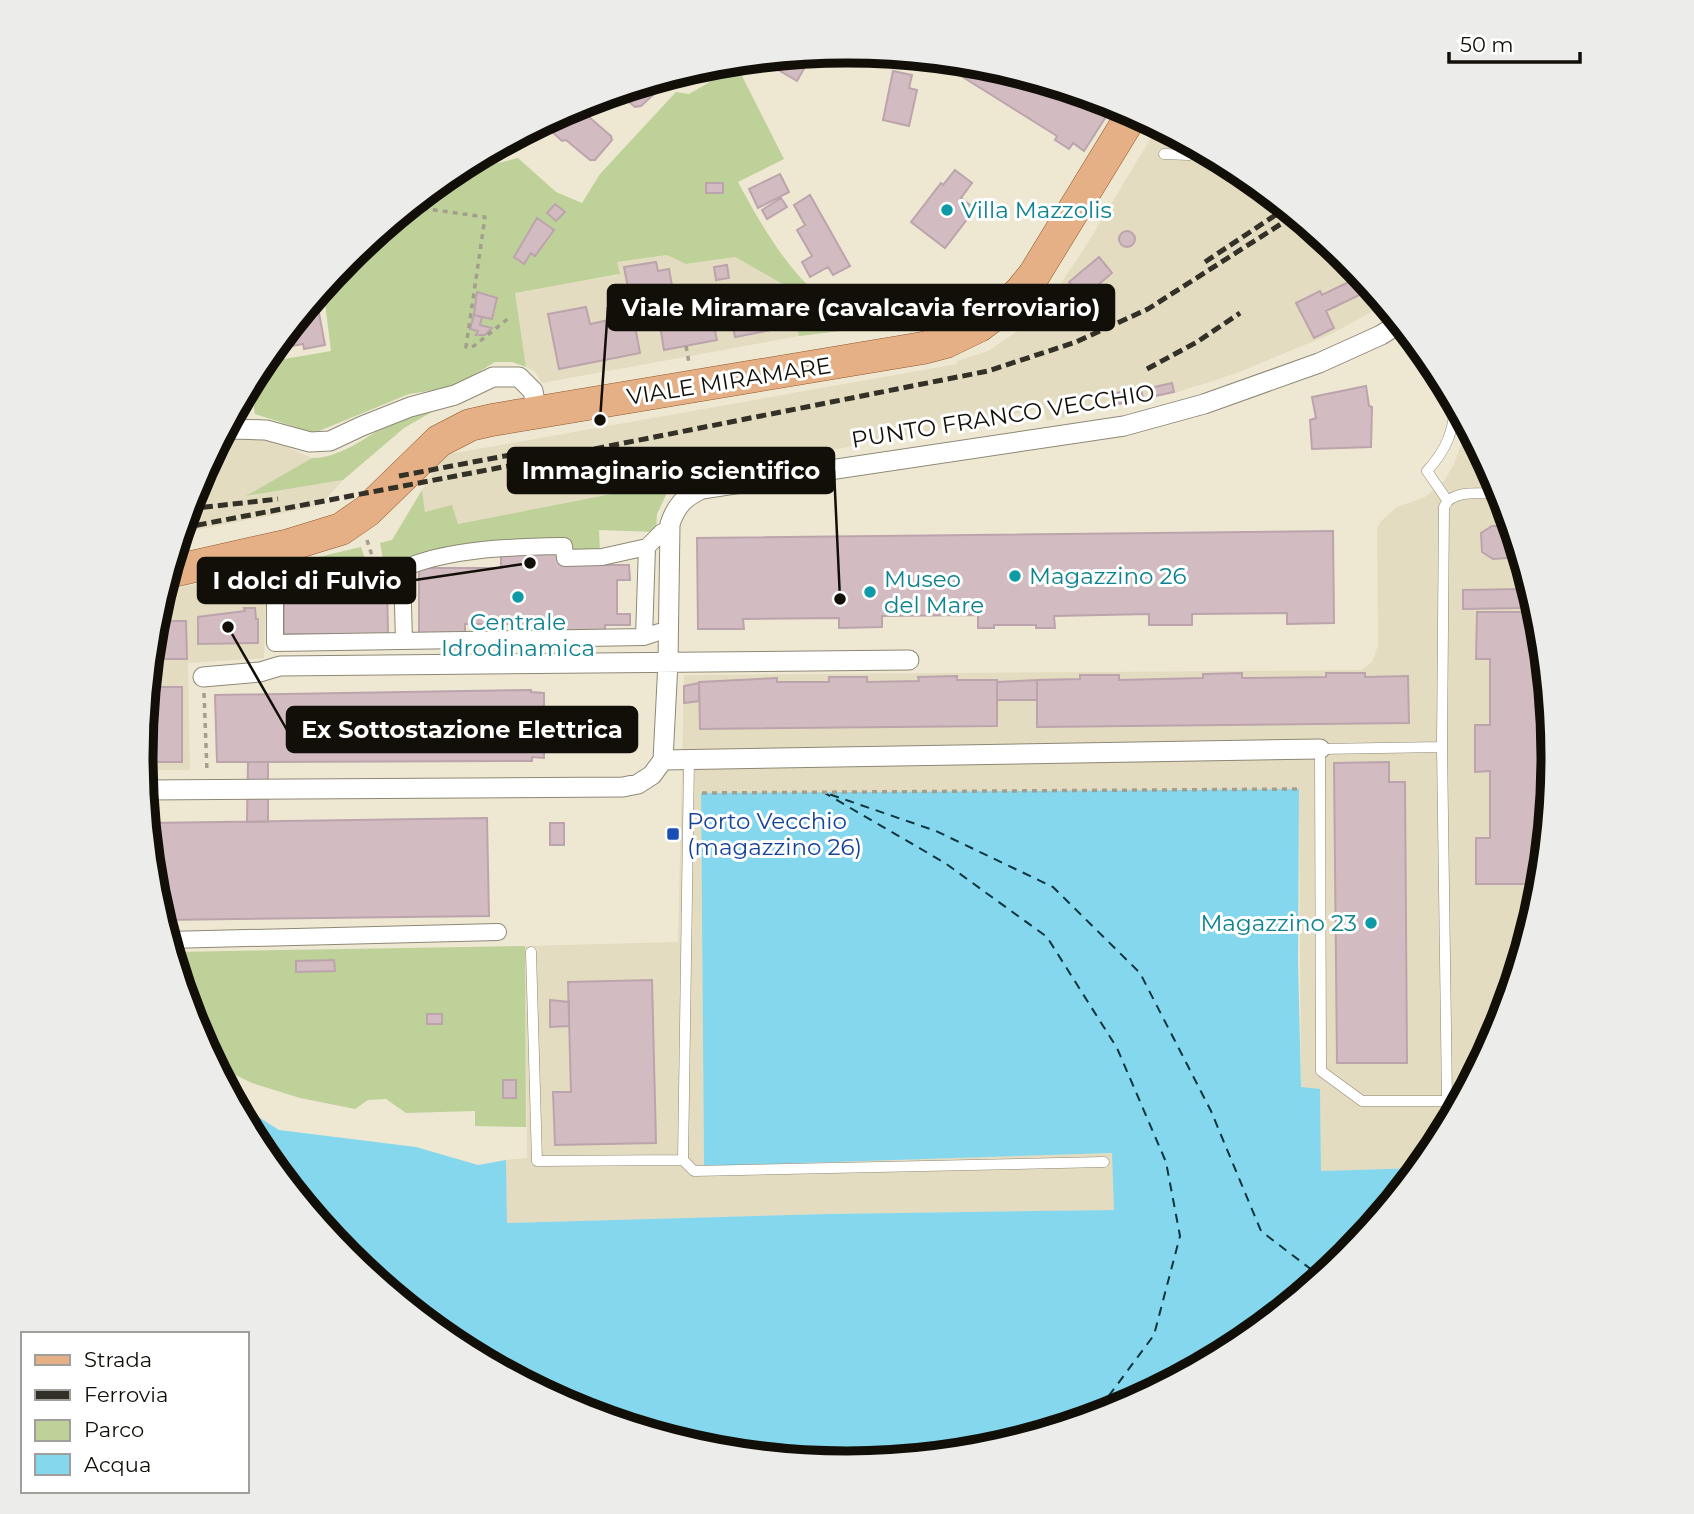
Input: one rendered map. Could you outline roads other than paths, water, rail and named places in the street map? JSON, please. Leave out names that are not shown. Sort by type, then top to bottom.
[{"type":"main road","name":"VIALE MIRAMARE","points":[[179,570],[289,545],[341,529],[367,511],[418,460],[453,433],[492,420],[923,348],[963,335],[986,322],[1007,305],[1034,275],[1127,123]]},
{"type":"street","name":"PUNTO FRANCO VECCHIO","points":[[663,760],[670,524],[676,508],[692,493],[702,489],[1124,426],[1204,404],[1319,363],[1392,328]]},
{"type":"street","points":[[236,429],[267,430],[310,442],[330,441],[386,416],[455,395],[494,377],[519,377],[533,391],[537,412]]},
{"type":"street","points":[[647,547],[652,634],[275,643],[275,597],[378,571],[402,569],[416,562],[499,548],[564,546],[565,558],[602,557],[647,547],[662,532]]},
{"type":"street","points":[[402,569],[404,641]]},
{"type":"street","points":[[203,677],[260,672],[280,666],[909,660]]},
{"type":"street","points":[[154,790],[623,787],[638,784],[652,775],[663,760],[1320,749]]},
{"type":"street","points":[[178,940],[499,932]]},
{"type":"lane","points":[[1164,155],[1190,154]]},
{"type":"lane","points":[[1447,500],[1427,471],[1442,455],[1454,421]]},
{"type":"lane","points":[[1442,747],[1320,749],[1321,1071],[1362,1101],[1447,1100],[1442,747],[1444,507],[1447,500],[1454,495],[1489,494]]},
{"type":"lane","points":[[683,1160],[689,760]]},
{"type":"lane","points":[[531,952],[537,1161],[683,1160],[694,1171],[1104,1162]]},
{"type":"water","points":[[1299,789],[1298,961],[1301,1087],[1320,1089],[1321,1171],[1406,1168],[1369,1215],[1338,1248],[1305,1279],[1233,1334],[1194,1358],[1113,1398],[1070,1414],[982,1438],[892,1450],[847,1451],[802,1450],[712,1438],[624,1414],[581,1398],[500,1358],[425,1308],[356,1248],[296,1179],[251,1112],[279,1130],[416,1147],[478,1165],[506,1160],[507,1223],[828,1214],[1114,1210],[1112,1153],[704,1166],[701,793]]},
{"type":"railway","points":[[1205,262],[1278,213]]},
{"type":"railway","points":[[193,526],[988,371],[1076,342],[1148,309],[1287,220]]},
{"type":"railway","points":[[1147,369],[1197,342],[1240,313]]},
{"type":"railway","points":[[399,476],[526,452]]},
{"type":"railway","points":[[200,508],[278,499]]},
{"type":"place","name":"Villa Mazzolis","points":[[947,210]]},
{"type":"place","name":"Viale Miramare (cavalcavia ferroviario)","points":[[600,420]]},
{"type":"place","name":"I dolci di Fulvio","points":[[530,563]]},
{"type":"place","name":"Magazzino 26","points":[[1015,576]]},
{"type":"place","name":"Museo del Mare","points":[[870,592]]},
{"type":"place","name":"Centrale Idrodinamica","points":[[518,597]]},
{"type":"place","name":"Immaginario scientifico","points":[[840,599]]},
{"type":"place","name":"Ex Sottostazione Elettrica","points":[[228,627]]},
{"type":"place","name":"Porto Vecchio (magazzino 26)","points":[[673,834]]},
{"type":"place","name":"Magazzino 23","points":[[1371,923]]}]
